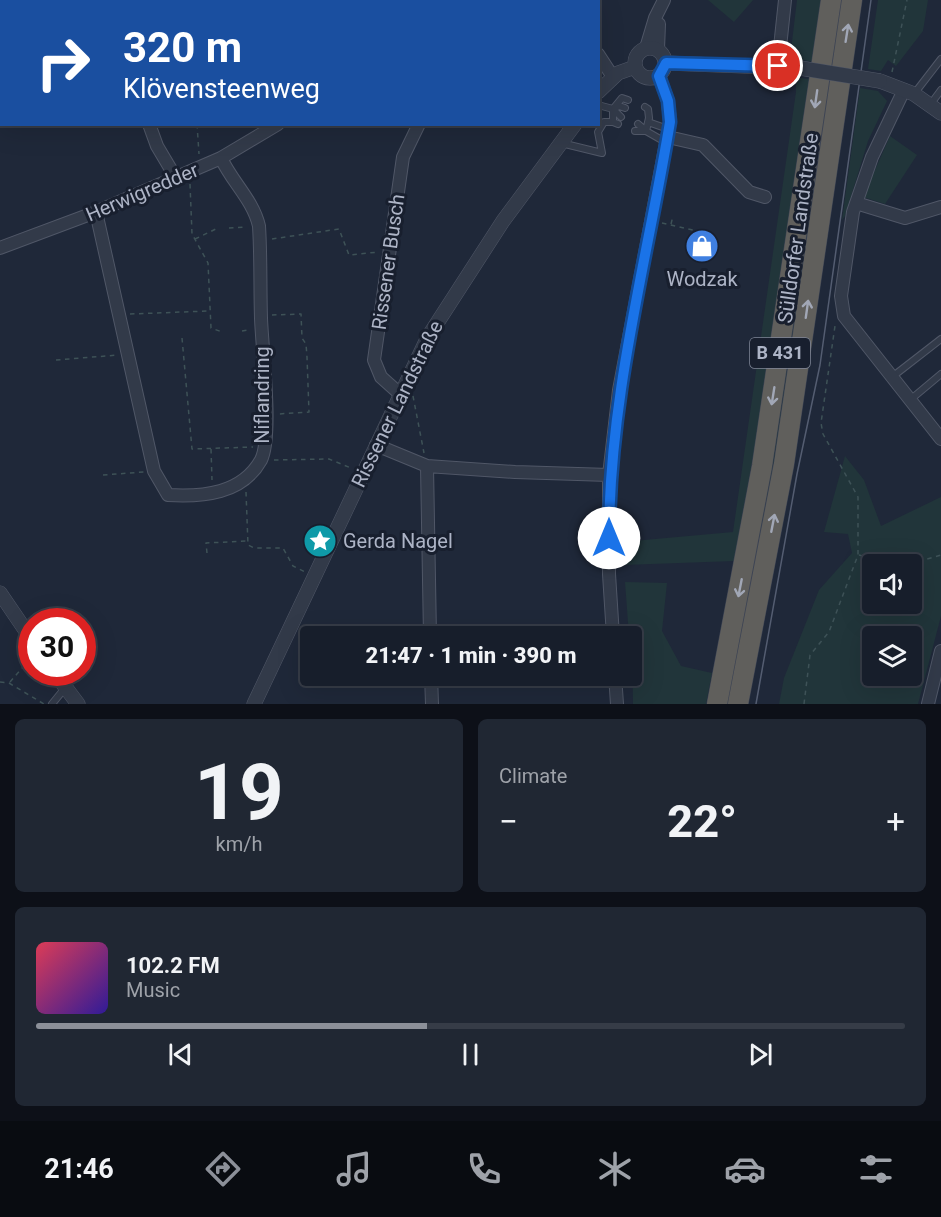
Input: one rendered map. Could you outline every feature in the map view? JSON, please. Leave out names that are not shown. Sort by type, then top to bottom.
[{"type":"highway","name":"Sülldorfer Landstraße","points":[[717,704],[762,466],[831,0]]},
{"type":"highway","name":"Sülldorfer Landstraße","points":[[738,704],[784,464],[852,0]]},
{"type":"street","points":[[659,76],[642,76],[635,67],[636,57],[652,48],[665,0]]},
{"type":"street","points":[[778,66],[785,0]]},
{"type":"street","points":[[652,48],[666,63],[778,66],[885,82],[909,92],[935,109]]},
{"type":"street","points":[[600,57],[613,77]]},
{"type":"street","points":[[612,626],[609,574],[609,475],[619,390],[668,136],[669,108],[659,76],[666,63]]},
{"type":"street","points":[[600,90],[621,70],[635,67]]},
{"type":"street","points":[[909,92],[872,158],[856,203],[840,296],[844,316],[941,440]]},
{"type":"street","points":[[150,126],[157,146],[181,176]]},
{"type":"street","name":"Herwigredder","points":[[0,248],[96,212],[181,176],[221,158],[275,126]]},
{"type":"street","name":"Rissener Busch","points":[[401,391],[381,377],[374,360],[403,157],[418,126]]},
{"type":"street","name":"Rissener Landstraße","points":[[254,704],[428,337],[503,221],[574,126]]},
{"type":"street","points":[[668,136],[703,145],[749,192],[765,197]]},
{"type":"street","name":"Niflandring","points":[[96,212],[154,471],[168,495],[194,496],[230,489],[246,479],[261,459],[266,446],[259,233],[252,204],[228,173],[221,158]]},
{"type":"street","points":[[856,203],[904,218],[941,207]]},
{"type":"street","points":[[376,445],[426,466],[609,475]]},
{"type":"street","points":[[426,466],[429,626]]},
{"type":"street","points":[[0,593],[18,619]]},
{"type":"street","points":[[928,704],[941,651]]},
{"type":"street","points":[[431,686],[432,704]]},
{"type":"street","points":[[616,686],[617,704]]},
{"type":"street","points":[[65,687],[78,704]]},
{"type":"lane","points":[[909,92],[941,59]]},
{"type":"lane","points":[[935,109],[941,90]]},
{"type":"lane","points":[[613,109],[622,98],[628,100]]},
{"type":"lane","points":[[600,106],[613,109],[619,106],[625,108]]},
{"type":"lane","points":[[645,108],[648,109],[649,120],[646,131]]},
{"type":"lane","points":[[613,109],[621,117]]},
{"type":"lane","points":[[561,143],[602,153],[598,132],[604,122],[616,123],[613,109]]},
{"type":"lane","points":[[642,115],[668,136]]},
{"type":"lane","points":[[638,124],[646,131]]},
{"type":"lane","points":[[635,131],[668,136]]},
{"type":"lane","points":[[892,378],[941,339]]},
{"type":"lane","points":[[910,400],[941,374]]},
{"type":"lane","points":[[52,704],[65,687]]},
{"type":"path","points":[[885,82],[907,0]]},
{"type":"path","points":[[197,126],[200,167]]},
{"type":"path","points":[[181,176],[190,182],[191,229],[208,263],[211,328],[222,332]]},
{"type":"path","points":[[671,225],[672,216]]},
{"type":"path","points":[[653,220],[701,232],[702,228]]},
{"type":"path","points":[[686,228],[687,223]]},
{"type":"path","points":[[195,239],[218,228]]},
{"type":"path","points":[[229,228],[284,238],[339,229],[349,255],[389,253]]},
{"type":"path","points":[[120,317],[130,314],[210,311]]},
{"type":"path","points":[[261,315],[301,314],[302,338],[306,344],[308,357],[309,412],[265,414]]},
{"type":"path","points":[[804,704],[810,655],[829,632],[858,555],[858,496],[823,434],[821,423],[835,325],[844,316]]},
{"type":"path","points":[[182,338],[192,449],[266,446]]},
{"type":"path","points":[[56,360],[129,354]]},
{"type":"path","points":[[401,391],[413,396],[426,466]]},
{"type":"path","points":[[211,448],[212,492]]},
{"type":"path","points":[[261,459],[329,459],[363,472]]},
{"type":"path","points":[[103,475],[154,471]]},
{"type":"path","points":[[246,479],[247,541],[254,548],[284,548],[293,566],[314,576]]},
{"type":"path","points":[[207,554],[207,543],[247,541]]},
{"type":"path","points":[[858,555],[862,556]]},
{"type":"path","points":[[922,561],[941,555]]},
{"type":"path","points":[[9,682],[18,672]]},
{"type":"path","points":[[0,682],[9,682],[44,704]]},
{"type":"green space","points":[[708,0],[753,0],[734,22]]},
{"type":"green space","points":[[797,0],[823,0],[814,62],[799,59],[791,50]]},
{"type":"green space","points":[[878,0],[928,0],[923,31],[896,66],[888,60],[881,71],[868,69]]},
{"type":"green space","points":[[788,76],[814,80],[766,388],[734,561],[624,565],[622,542],[733,532],[796,92],[796,83]]},
{"type":"green space","points":[[826,82],[832,83],[775,471],[731,704],[725,704]]},
{"type":"green space","points":[[860,88],[878,91],[887,101],[868,141],[842,220]]},
{"type":"green space","points":[[890,136],[917,155],[885,204],[863,197]]},
{"type":"green space","points":[[845,456],[864,480],[881,526],[941,497],[941,616],[918,704],[779,704],[784,678],[819,590],[852,553],[848,534],[824,532]]},
{"type":"green space","points":[[625,582],[667,583],[662,631],[681,666],[712,673],[706,704],[633,704],[633,686],[642,686],[642,626],[628,626]]},
{"type":"tram line","points":[[756,704],[797,474],[820,365],[871,0]]},
{"type":"place","name":"Wodzak","points":[[702,246]]},
{"type":"place","name":"Gerda Nagel","points":[[320,541]]},
{"type":"route","points":[[609,538],[609,475],[619,390],[670,122],[668,101],[659,76],[666,63],[778,66]]}]
